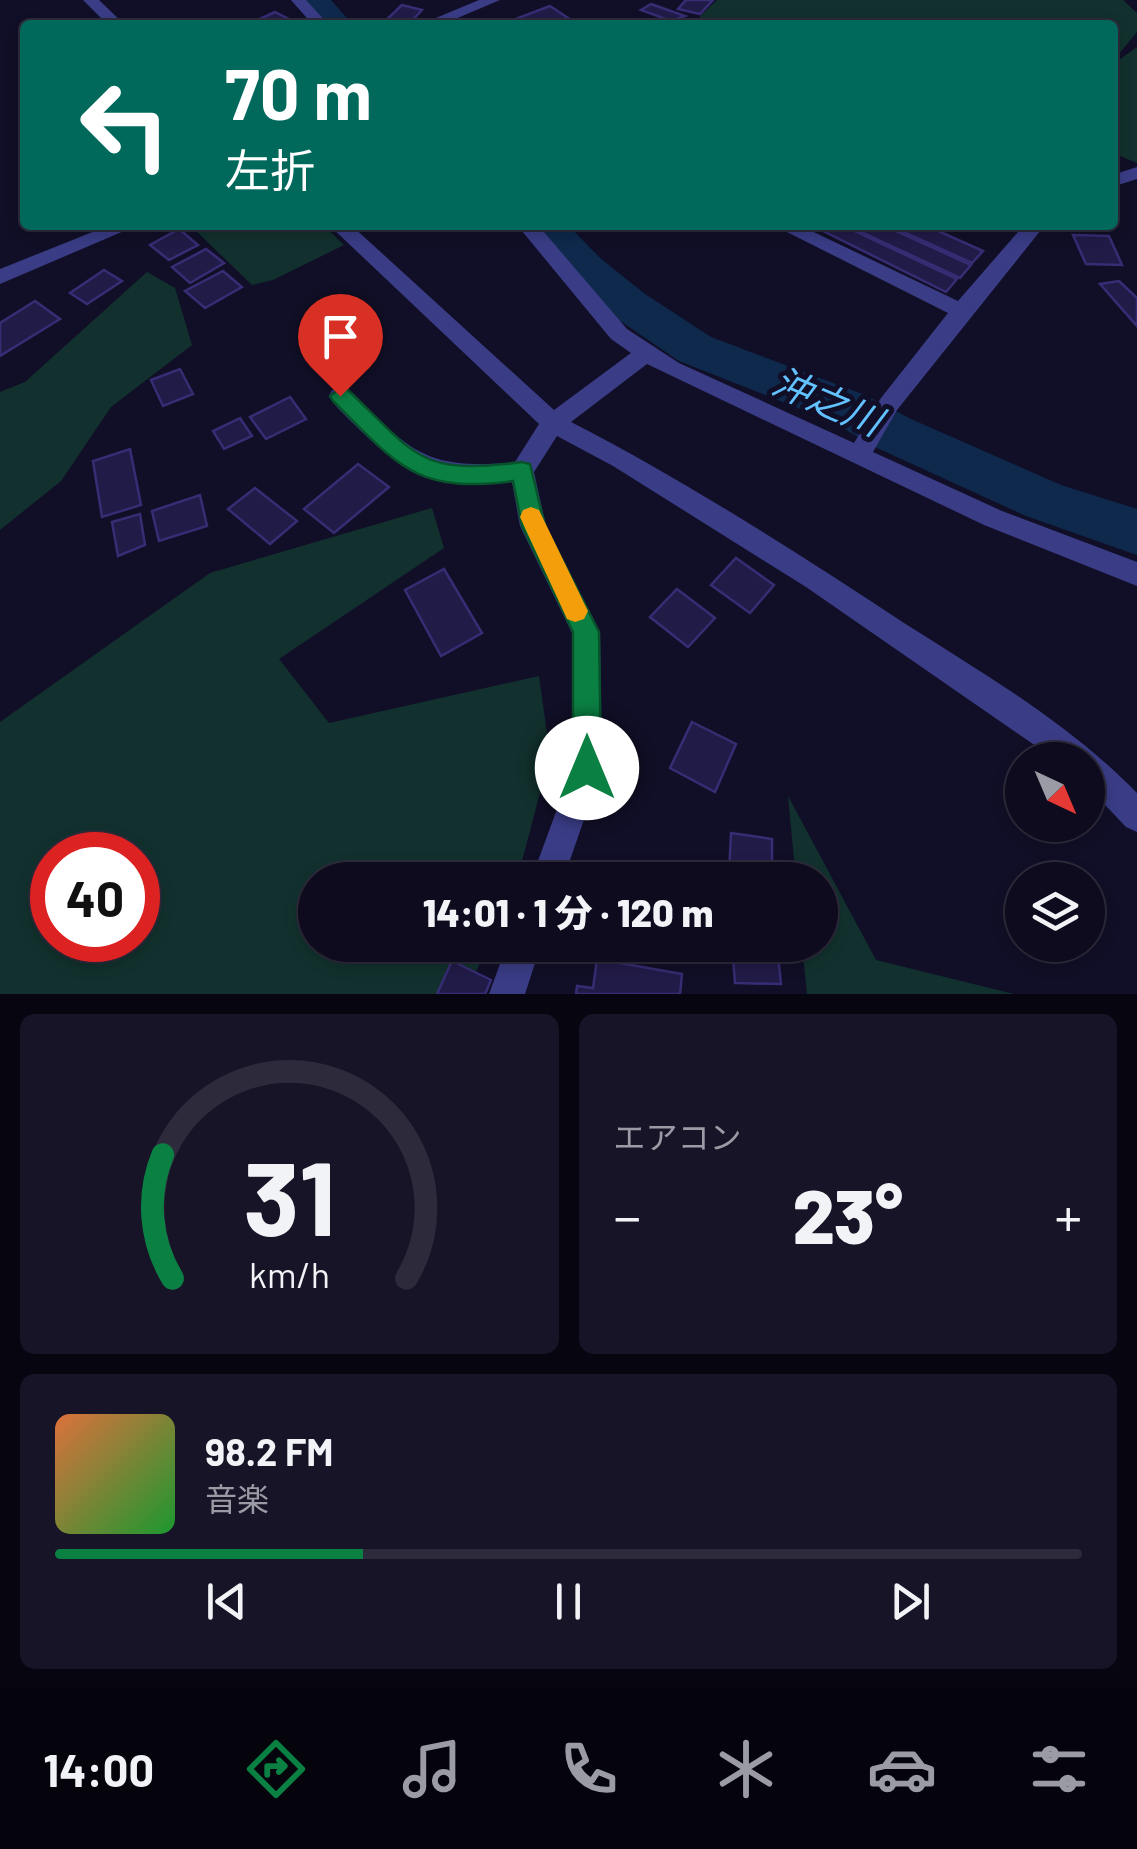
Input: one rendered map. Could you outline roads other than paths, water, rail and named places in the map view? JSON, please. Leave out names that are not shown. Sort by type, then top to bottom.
[{"type":"street","points":[[90,0],[112,20]]},
{"type":"street","points":[[298,0],[316,20]]},
{"type":"street","points":[[437,0],[462,20]]},
{"type":"street","points":[[439,20],[492,0]]},
{"type":"street","points":[[0,277],[116,230]]},
{"type":"street","points":[[343,230],[553,423],[622,458],[815,578],[1057,742]]},
{"type":"street","points":[[531,230],[619,334],[646,353],[711,389],[993,518],[1137,574]]},
{"type":"street","points":[[793,230],[961,311]]},
{"type":"street","points":[[858,455],[888,404],[1031,230]]},
{"type":"street","points":[[553,862],[587,768],[586,632],[533,526],[522,471],[553,423],[646,353]]},
{"type":"street","points":[[340,396],[409,462],[470,478],[522,471]]},
{"type":"street","points":[[1105,783],[1137,816]]},
{"type":"street","points":[[507,994],[518,962]]},
{"type":"waterway","name":"沖之川","points":[[314,0],[332,20]]},
{"type":"waterway","name":"沖之川","points":[[550,230],[585,268],[629,305],[695,349],[848,408],[893,433],[1045,501],[1137,532]]}]
